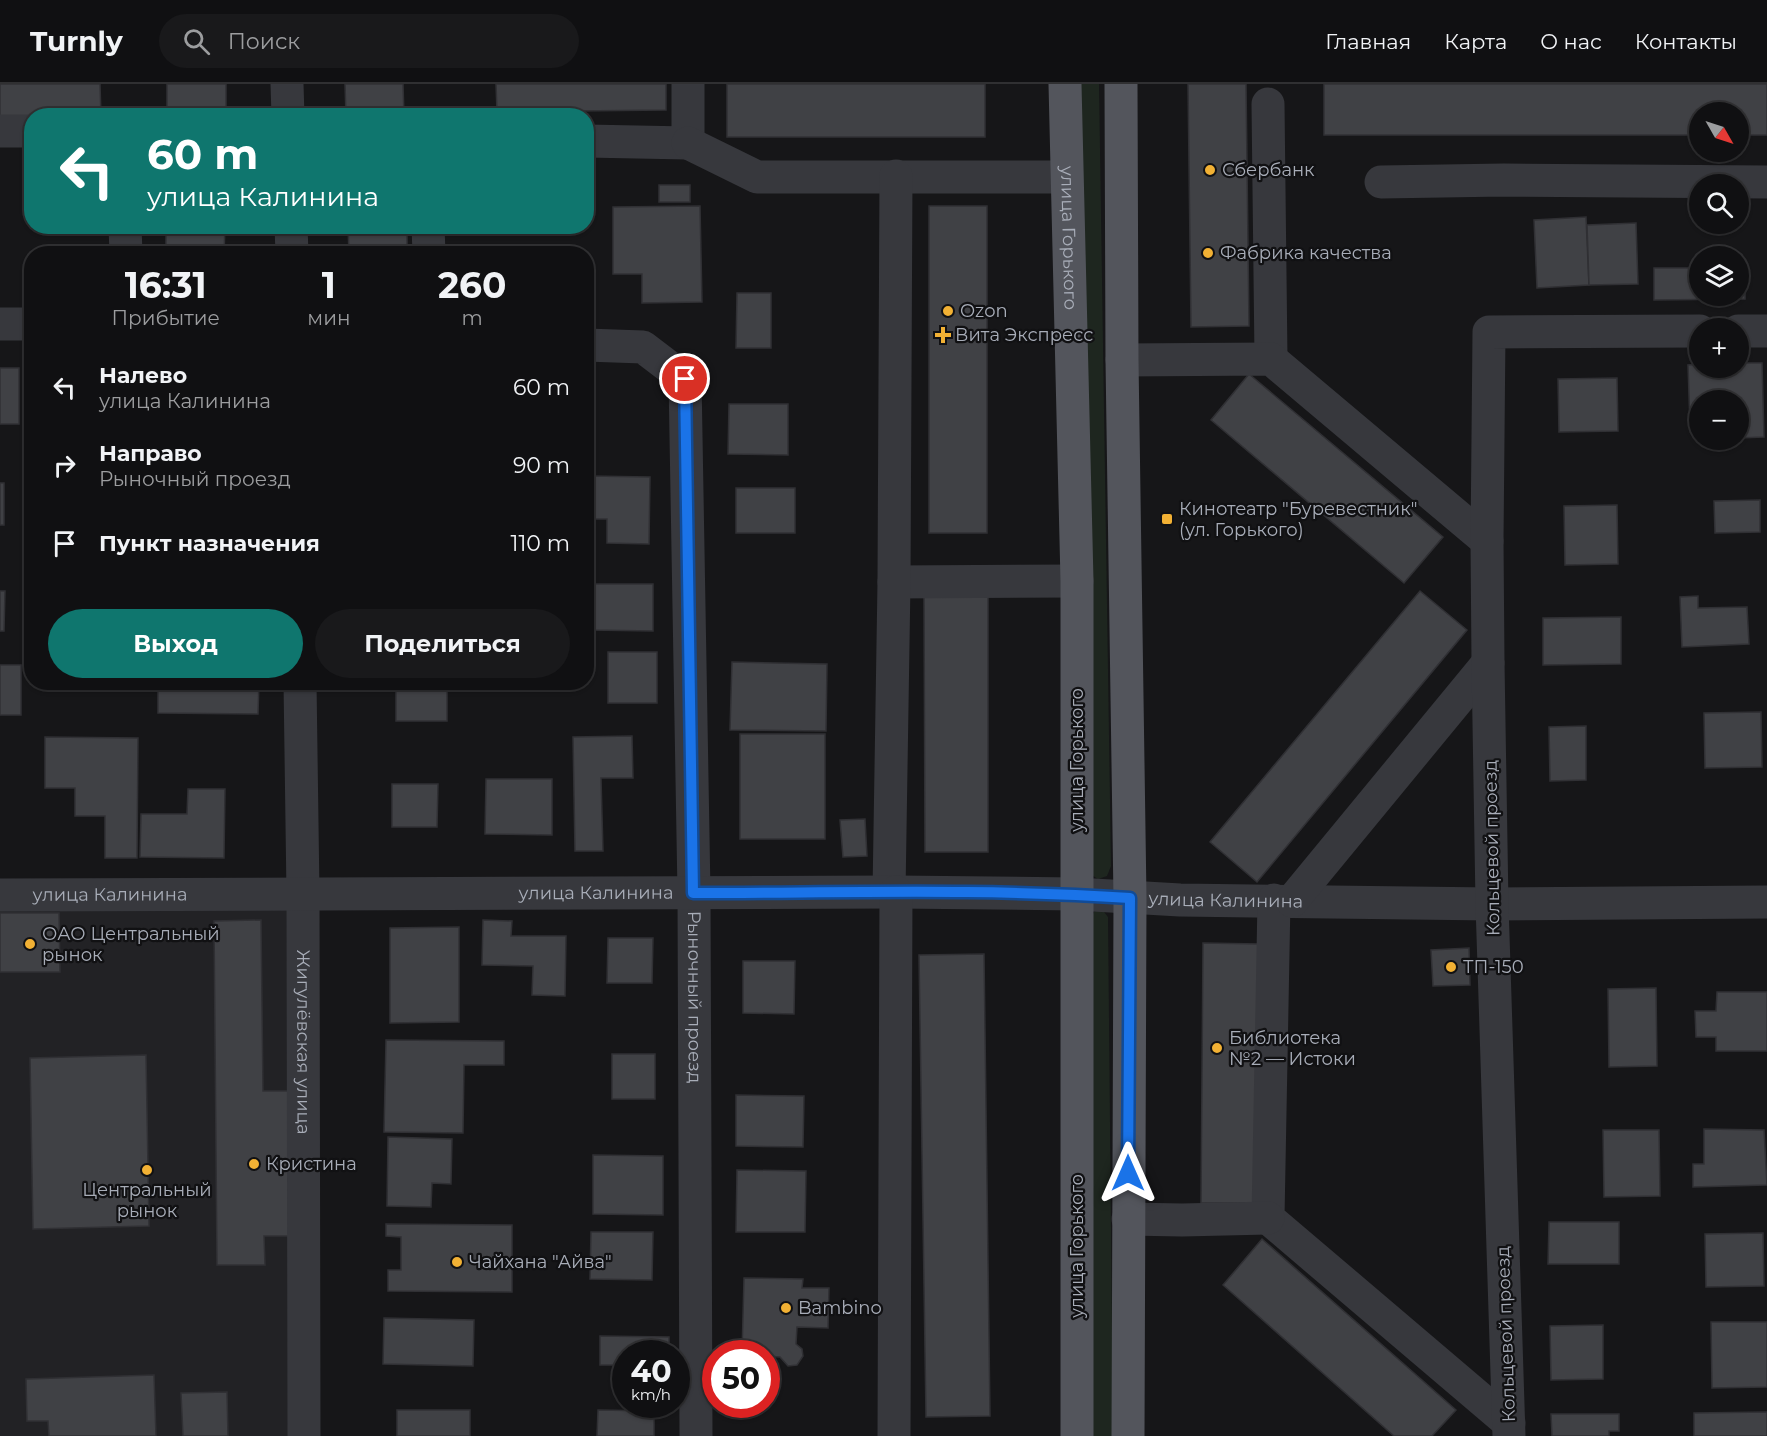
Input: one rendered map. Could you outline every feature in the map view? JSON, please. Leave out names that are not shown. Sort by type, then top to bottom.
[{"type":"main road","name":"улица Горького","points":[[1065,84],[1077,581],[1077,1436]]},
{"type":"main road","points":[[1121,84],[1122,360],[1130,898],[1128,1436]]},
{"type":"street","points":[[287,84],[288,108]]},
{"type":"street","points":[[688,84],[688,143]]},
{"type":"street","points":[[1268,104],[1271,359]]},
{"type":"street","points":[[0,131],[24,131]]},
{"type":"street","points":[[594,141],[688,143],[757,177],[1066,177]]},
{"type":"street","points":[[894,1436],[893,893],[896,177]]},
{"type":"street","points":[[1381,182],[1504,180],[1767,182]]},
{"type":"street","points":[[0,324],[24,324]]},
{"type":"street","name":"Кольцевой проезд","points":[[1509,1429],[1492,904],[1486,541],[1489,332],[1689,331]]},
{"type":"street","points":[[1749,331],[1767,331]]},
{"type":"street","name":"Рыночный проезд","points":[[594,345],[643,347],[685,379],[693,893],[696,1436]]},
{"type":"street","points":[[1122,360],[1271,359],[1486,541]]},
{"type":"street","points":[[894,582],[1077,581]]},
{"type":"street","points":[[1268,1218],[1283,900],[1488,663]]},
{"type":"street","name":"Жигулёвская улица","points":[[300,690],[303,894],[304,1436]]},
{"type":"street","name":"улица Калинина","points":[[0,895],[893,893],[1076,894],[1130,898],[1492,904],[1767,902]]},
{"type":"street","points":[[1128,1219],[1268,1218],[1509,1429]]},
{"type":"shaded area","points":[[1081,84],[1099,84],[1111,866],[1107,876],[1098,879],[1090,874]]},
{"type":"shaded area","name":"Центральный рынок","points":[[294,903],[295,1436],[0,1436],[0,905]]},
{"type":"shaded area","points":[[1099,910],[1108,917],[1113,1436],[1093,1436],[1091,918],[1094,912]]},
{"type":"building","points":[[0,84],[100,84],[101,108],[24,108],[24,117],[0,117]]},
{"type":"building","points":[[167,84],[226,84],[226,108],[167,108]]},
{"type":"building","points":[[345,84],[403,84],[404,108],[346,108]]},
{"type":"building","points":[[496,84],[666,84],[666,110],[497,108]]},
{"type":"building","points":[[727,84],[985,84],[985,137],[727,137]]},
{"type":"building","points":[[1188,84],[1246,84],[1249,326],[1191,327]]},
{"type":"building","points":[[1324,84],[1767,84],[1767,135],[1749,135],[1749,102],[1689,102],[1689,135],[1324,135]]},
{"type":"building","points":[[659,185],[690,185],[690,202],[659,202]]},
{"type":"building","points":[[700,206],[702,302],[642,303],[642,274],[613,274],[613,207]]},
{"type":"building","points":[[929,206],[987,206],[987,533],[929,533]]},
{"type":"building","points":[[1586,217],[1589,285],[1537,288],[1534,220]]},
{"type":"building","points":[[1636,223],[1638,284],[1589,285],[1587,225]]},
{"type":"building","points":[[166,234],[225,234],[224,246],[166,246]]},
{"type":"building","points":[[348,234],[407,234],[407,246],[349,246]]},
{"type":"building","points":[[1654,268],[1689,268],[1689,300],[1654,300]]},
{"type":"building","points":[[737,293],[771,293],[771,348],[736,348]]},
{"type":"building","points":[[1749,363],[1762,363],[1764,437],[1749,438],[1749,390],[1689,390],[1689,396],[1688,365],[1689,378],[1749,378]]},
{"type":"building","points":[[0,368],[19,368],[19,424],[0,424]]},
{"type":"building","points":[[1249,374],[1443,537],[1404,583],[1211,420]]},
{"type":"building","points":[[1617,378],[1618,431],[1559,432],[1558,379]]},
{"type":"building","points":[[729,404],[788,404],[788,455],[728,454]]},
{"type":"building","points":[[594,476],[650,477],[649,544],[607,543],[607,519],[594,519]]},
{"type":"building","points":[[0,483],[4,483],[4,525],[0,525]]},
{"type":"building","points":[[736,488],[795,488],[795,533],[736,533]]},
{"type":"building","points":[[1760,500],[1760,532],[1715,533],[1714,501]]},
{"type":"building","points":[[1617,505],[1618,564],[1565,565],[1564,506]]},
{"type":"building","points":[[594,584],[653,584],[653,631],[594,630]]},
{"type":"building","points":[[0,591],[5,591],[4,631],[0,631]]},
{"type":"building","points":[[1420,591],[1467,630],[1257,882],[1210,842]]},
{"type":"building","points":[[1698,596],[1698,608],[1747,607],[1749,644],[1682,647],[1680,597]]},
{"type":"building","points":[[924,597],[988,597],[988,852],[925,852]]},
{"type":"building","points":[[1621,617],[1621,664],[1543,665],[1543,618]]},
{"type":"building","points":[[608,652],[657,652],[657,703],[608,703]]},
{"type":"building","points":[[732,662],[827,664],[826,731],[730,730]]},
{"type":"building","points":[[0,665],[21,665],[21,715],[0,715]]},
{"type":"building","points":[[158,690],[259,690],[258,714],[158,713]]},
{"type":"building","points":[[396,690],[447,690],[447,721],[396,721]]},
{"type":"building","points":[[1761,712],[1762,767],[1705,768],[1704,713]]},
{"type":"building","points":[[1586,726],[1586,780],[1550,781],[1549,727]]},
{"type":"building","points":[[740,734],[825,734],[825,839],[740,839]]},
{"type":"building","points":[[632,736],[633,778],[601,778],[603,851],[575,851],[573,737]]},
{"type":"building","points":[[45,737],[138,738],[137,858],[105,858],[105,816],[75,816],[75,788],[45,788]]},
{"type":"building","points":[[486,779],[552,779],[552,835],[485,834]]},
{"type":"building","points":[[392,784],[438,784],[437,827],[392,827]]},
{"type":"building","points":[[188,789],[225,789],[224,858],[140,857],[141,814],[187,814]]},
{"type":"building","points":[[865,819],[867,856],[843,857],[840,820]]},
{"type":"building","points":[[0,913],[59,913],[60,972],[0,972]]},
{"type":"building","name":"Кристина","points":[[261,920],[263,1091],[290,1091],[292,1236],[264,1236],[265,1265],[217,1265],[214,921]]},
{"type":"building","points":[[483,920],[512,921],[511,936],[566,936],[565,996],[532,995],[533,966],[482,965]]},
{"type":"building","points":[[459,927],[459,1022],[390,1023],[390,928]]},
{"type":"building","points":[[608,938],[653,938],[652,983],[607,983]]},
{"type":"building","points":[[1203,943],[1260,944],[1258,1203],[1201,1203]]},
{"type":"building","name":"ТП-150","points":[[1469,948],[1470,985],[1433,986],[1431,950]]},
{"type":"building","points":[[984,954],[990,1416],[926,1417],[919,955]]},
{"type":"building","points":[[743,961],[795,961],[794,1014],[743,1013]]},
{"type":"building","points":[[1656,988],[1657,1066],[1609,1067],[1608,989]]},
{"type":"building","points":[[1717,992],[1767,992],[1767,1051],[1716,1051],[1716,1037],[1696,1037],[1695,1011],[1716,1011]]},
{"type":"building","points":[[386,1040],[504,1041],[504,1065],[464,1065],[463,1133],[384,1132]]},
{"type":"building","points":[[612,1054],[655,1054],[655,1099],[612,1099]]},
{"type":"building","points":[[146,1055],[149,1226],[33,1229],[30,1058]]},
{"type":"building","points":[[736,1095],[804,1096],[803,1147],[736,1146]]},
{"type":"building","points":[[1704,1129],[1764,1130],[1767,1185],[1693,1187],[1693,1164],[1704,1164]]},
{"type":"building","points":[[1603,1130],[1659,1130],[1660,1196],[1604,1197]]},
{"type":"building","points":[[388,1137],[452,1139],[451,1184],[432,1183],[431,1207],[387,1206]]},
{"type":"building","points":[[593,1155],[663,1156],[663,1215],[593,1214]]},
{"type":"building","points":[[737,1170],[806,1171],[805,1232],[736,1232]]},
{"type":"building","points":[[1549,1222],[1619,1222],[1619,1264],[1548,1264]]},
{"type":"building","name":"Чайхана \"Айва\"","points":[[386,1224],[512,1225],[512,1292],[388,1291],[388,1270],[401,1270],[401,1237],[386,1236]]},
{"type":"building","points":[[591,1232],[653,1232],[652,1280],[590,1279]]},
{"type":"building","points":[[1763,1233],[1764,1286],[1706,1287],[1705,1234]]},
{"type":"building","points":[[1262,1239],[1456,1410],[1432,1436],[1394,1436],[1223,1285]]},
{"type":"building","name":"Bambino","points":[[744,1278],[803,1279],[802,1288],[829,1288],[828,1328],[797,1327],[796,1344],[802,1349],[803,1356],[797,1365],[788,1366],[780,1357],[780,1340],[742,1340]]},
{"type":"building","points":[[384,1318],[474,1320],[473,1366],[383,1364]]},
{"type":"building","points":[[1711,1322],[1767,1322],[1767,1387],[1712,1388]]},
{"type":"building","points":[[1603,1325],[1603,1379],[1551,1380],[1550,1326]]},
{"type":"building","points":[[600,1336],[669,1337],[669,1340],[612,1340],[612,1365],[600,1365]]},
{"type":"building","points":[[154,1375],[156,1436],[49,1436],[48,1421],[27,1421],[26,1379]]},
{"type":"building","points":[[227,1392],[228,1436],[183,1436],[181,1393]]},
{"type":"building","points":[[397,1410],[470,1410],[470,1436],[397,1436]]},
{"type":"building","points":[[598,1410],[612,1410],[612,1418],[654,1418],[654,1436],[597,1436]]},
{"type":"building","points":[[1767,1412],[1767,1436],[1694,1436],[1694,1413]]},
{"type":"building","points":[[1551,1414],[1619,1414],[1619,1431],[1609,1431],[1609,1436],[1552,1436]]},
{"type":"place","name":"Сбербанк","points":[[1210,170]]},
{"type":"place","name":"Фабрика качества","points":[[1208,253]]},
{"type":"place","name":"Ozon","points":[[948,311]]},
{"type":"place","name":"Вита Экспресс","points":[[943,335]]},
{"type":"place","name":"Кинотеатр \"Буревестник\" (ул. Горького)","points":[[1167,519]]},
{"type":"place","name":"ОАО Центральный рынок","points":[[30,944]]},
{"type":"place","name":"ТП-150","points":[[1451,967]]},
{"type":"place","name":"Библиотека №2 — Истоки","points":[[1217,1048]]},
{"type":"place","name":"Кристина","points":[[254,1164]]},
{"type":"place","name":"Центральный рынок","points":[[147,1170]]},
{"type":"place","name":"Чайхана \"Айва\"","points":[[457,1262]]},
{"type":"place","name":"Bambino","points":[[786,1308]]},
{"type":"route","points":[[685,379],[693,893],[1076,894],[1130,898],[1128,1173]]}]
